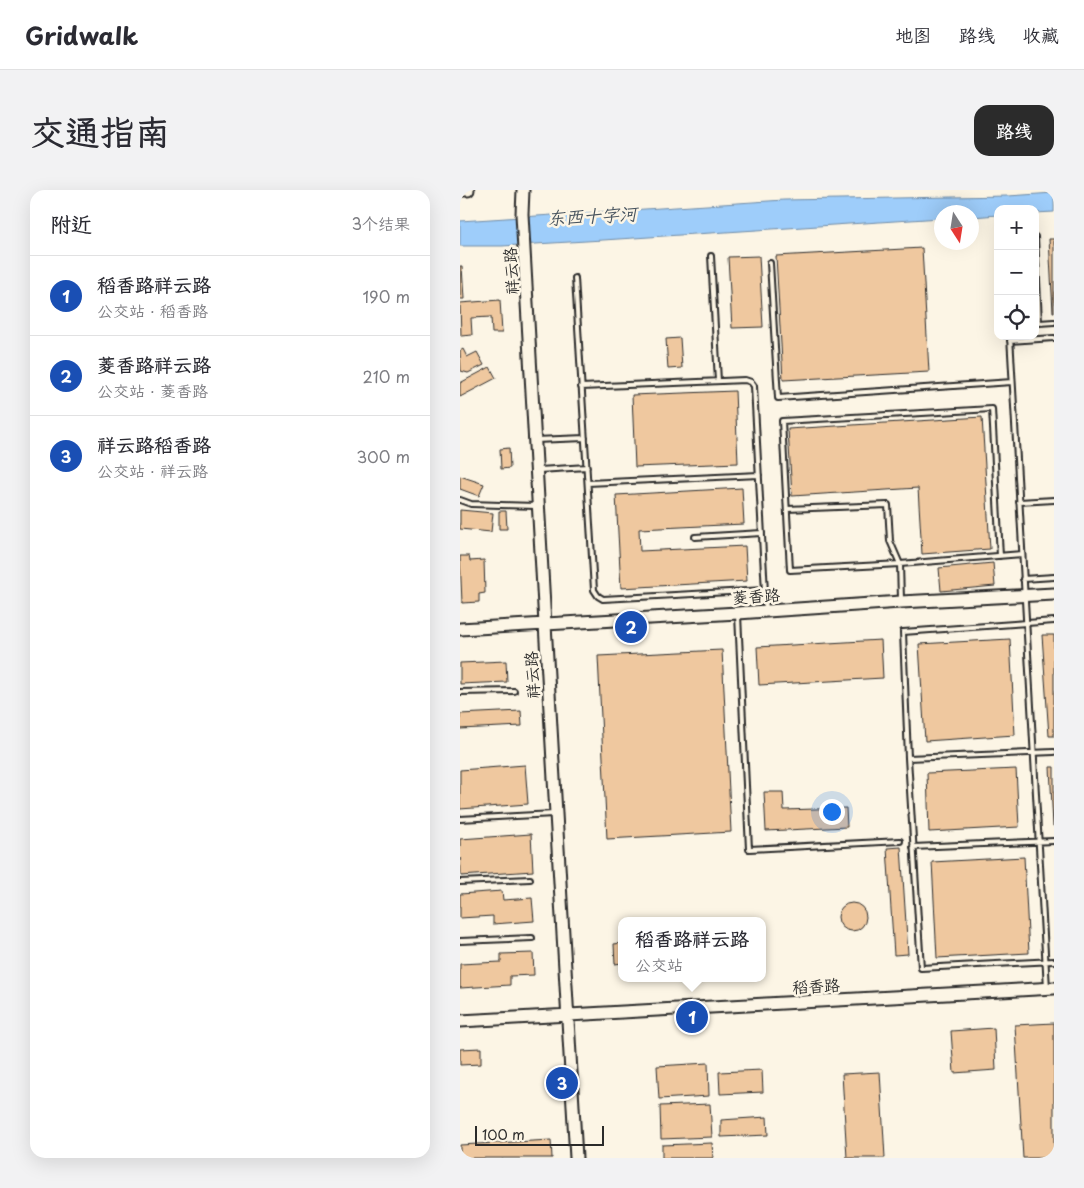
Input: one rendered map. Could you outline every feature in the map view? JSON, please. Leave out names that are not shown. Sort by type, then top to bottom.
[{"type":"street","points":[[460,190],[468,190]]},
{"type":"street","name":"祥云路","points":[[523,190],[522,214],[576,1158]]},
{"type":"street","name":"菱香路","points":[[460,629],[1054,594]]},
{"type":"street","name":"稻香路","points":[[460,1021],[1050,988]]},
{"type":"lane","points":[[711,256],[718,381]]},
{"type":"lane","points":[[770,263],[778,398],[1012,382]]},
{"type":"lane","points":[[575,278],[594,590],[603,600],[765,590]]},
{"type":"lane","points":[[1037,295],[1039,323],[1054,322]]},
{"type":"lane","points":[[1039,338],[1054,338]]},
{"type":"lane","points":[[1010,340],[1045,961],[1050,988]]},
{"type":"lane","points":[[582,387],[745,380],[751,382],[754,386],[766,611]]},
{"type":"lane","points":[[1000,556],[992,409],[782,421],[790,570],[900,564],[1000,556],[1022,554]]},
{"type":"lane","points":[[535,440],[585,438]]},
{"type":"lane","points":[[537,470],[587,467]]},
{"type":"lane","points":[[588,482],[759,475]]},
{"type":"lane","points":[[460,500],[471,504],[538,506]]},
{"type":"lane","points":[[1019,502],[1054,500]]},
{"type":"lane","points":[[787,509],[888,505],[890,541],[900,564],[901,602]]},
{"type":"lane","points":[[695,537],[762,533]]},
{"type":"lane","points":[[1023,579],[1054,577]]},
{"type":"lane","points":[[738,613],[749,849],[900,841]]},
{"type":"lane","points":[[1054,622],[903,632],[908,758],[921,968],[1054,961]]},
{"type":"lane","points":[[460,692],[514,691]]},
{"type":"lane","points":[[908,758],[1054,752]]},
{"type":"lane","points":[[460,819],[556,814]]},
{"type":"lane","points":[[913,847],[1054,841]]},
{"type":"lane","points":[[460,882],[530,879]]},
{"type":"lane","points":[[460,941],[532,938]]},
{"type":"water","name":"东西十字河","points":[[1054,193],[1054,212],[1039,213],[1039,205],[994,205],[994,215],[979,216],[979,205],[934,205],[934,218],[502,246],[460,246],[460,221],[784,200],[1008,196]]},
{"type":"building","points":[[1049,239],[1054,239],[1054,312],[1053,312]]},
{"type":"building","points":[[922,248],[929,372],[783,380],[776,256]]},
{"type":"building","points":[[759,256],[763,327],[732,328],[728,257]]},
{"type":"building","points":[[460,266],[462,266],[464,299],[460,299]]},
{"type":"building","points":[[500,300],[502,333],[492,333],[491,317],[471,318],[472,335],[461,336],[460,303]]},
{"type":"building","points":[[680,338],[682,368],[668,369],[666,339]]},
{"type":"building","points":[[463,349],[467,357],[477,352],[484,365],[468,373],[461,371],[460,351]]},
{"type":"building","points":[[490,367],[496,378],[460,397],[460,383]]},
{"type":"building","points":[[735,391],[738,463],[635,467],[632,395]]},
{"type":"building","points":[[982,417],[990,549],[922,554],[918,488],[792,496],[788,429]]},
{"type":"building","points":[[509,448],[510,468],[501,469],[500,449]]},
{"type":"building","points":[[460,476],[484,484],[479,496],[460,489]]},
{"type":"building","points":[[742,488],[744,524],[639,529],[640,551],[745,546],[747,581],[621,588],[616,495]]},
{"type":"building","points":[[460,510],[493,513],[491,532],[460,529]]},
{"type":"building","points":[[499,511],[506,511],[507,529],[499,529]]},
{"type":"building","points":[[460,556],[469,556],[470,561],[484,560],[485,593],[479,594],[479,602],[462,603]]},
{"type":"building","points":[[993,563],[995,586],[941,591],[939,568]]},
{"type":"building","points":[[1042,635],[1054,635],[1054,736],[1049,736]]},
{"type":"building","points":[[1010,639],[1015,735],[925,741],[919,644]]},
{"type":"building","points":[[881,640],[883,678],[759,685],[757,647]]},
{"type":"building","points":[[722,650],[731,832],[607,839],[598,656]]},
{"type":"building","points":[[506,661],[507,682],[460,684],[460,663]]},
{"type":"building","points":[[521,711],[522,726],[460,729],[460,714]]},
{"type":"building","points":[[525,765],[528,804],[460,809],[460,770]]},
{"type":"building","points":[[1050,767],[1054,767],[1054,826],[1053,826]]},
{"type":"building","points":[[1016,769],[1019,827],[929,832],[927,773]]},
{"type":"building","points":[[764,792],[783,792],[784,810],[846,808],[847,827],[766,831]]},
{"type":"building","points":[[531,834],[533,871],[461,876],[460,839]]},
{"type":"building","points":[[901,847],[908,954],[894,955],[887,848]]},
{"type":"building","points":[[1024,857],[1029,953],[937,958],[932,862]]},
{"type":"building","points":[[502,891],[503,900],[532,898],[534,921],[493,924],[493,916],[460,918],[460,894]]},
{"type":"building","points":[[852,903],[862,907],[866,917],[862,927],[852,931],[842,927],[838,917],[842,907]]},
{"type":"building","points":[[614,944],[618,944],[618,964],[615,964]]},
{"type":"building","points":[[533,953],[534,975],[510,976],[510,985],[460,988],[460,964],[501,962],[501,954]]},
{"type":"building","points":[[1054,1023],[1054,1158],[1023,1158],[1015,1025]]},
{"type":"building","points":[[994,1028],[996,1070],[954,1073],[951,1031]]},
{"type":"building","points":[[481,1048],[481,1064],[460,1065],[460,1049]]},
{"type":"building","points":[[708,1063],[709,1096],[659,1099],[657,1066]]},
{"type":"building","points":[[762,1070],[763,1092],[720,1094],[719,1072]]},
{"type":"building","points":[[880,1072],[885,1158],[847,1158],[842,1074]]},
{"type":"building","points":[[710,1104],[712,1137],[661,1139],[660,1106]]},
{"type":"building","points":[[767,1117],[768,1135],[721,1137],[721,1120]]},
{"type":"building","points":[[551,1140],[552,1158],[460,1158],[460,1145]]},
{"type":"building","points":[[712,1143],[713,1158],[662,1158],[662,1145]]},
{"type":"place","name":"菱香路祥云路","points":[[631,627]]},
{"type":"place","name":"稻香路祥云路","points":[[692,1017]]},
{"type":"place","name":"祥云路稻香路","points":[[562,1083]]}]
